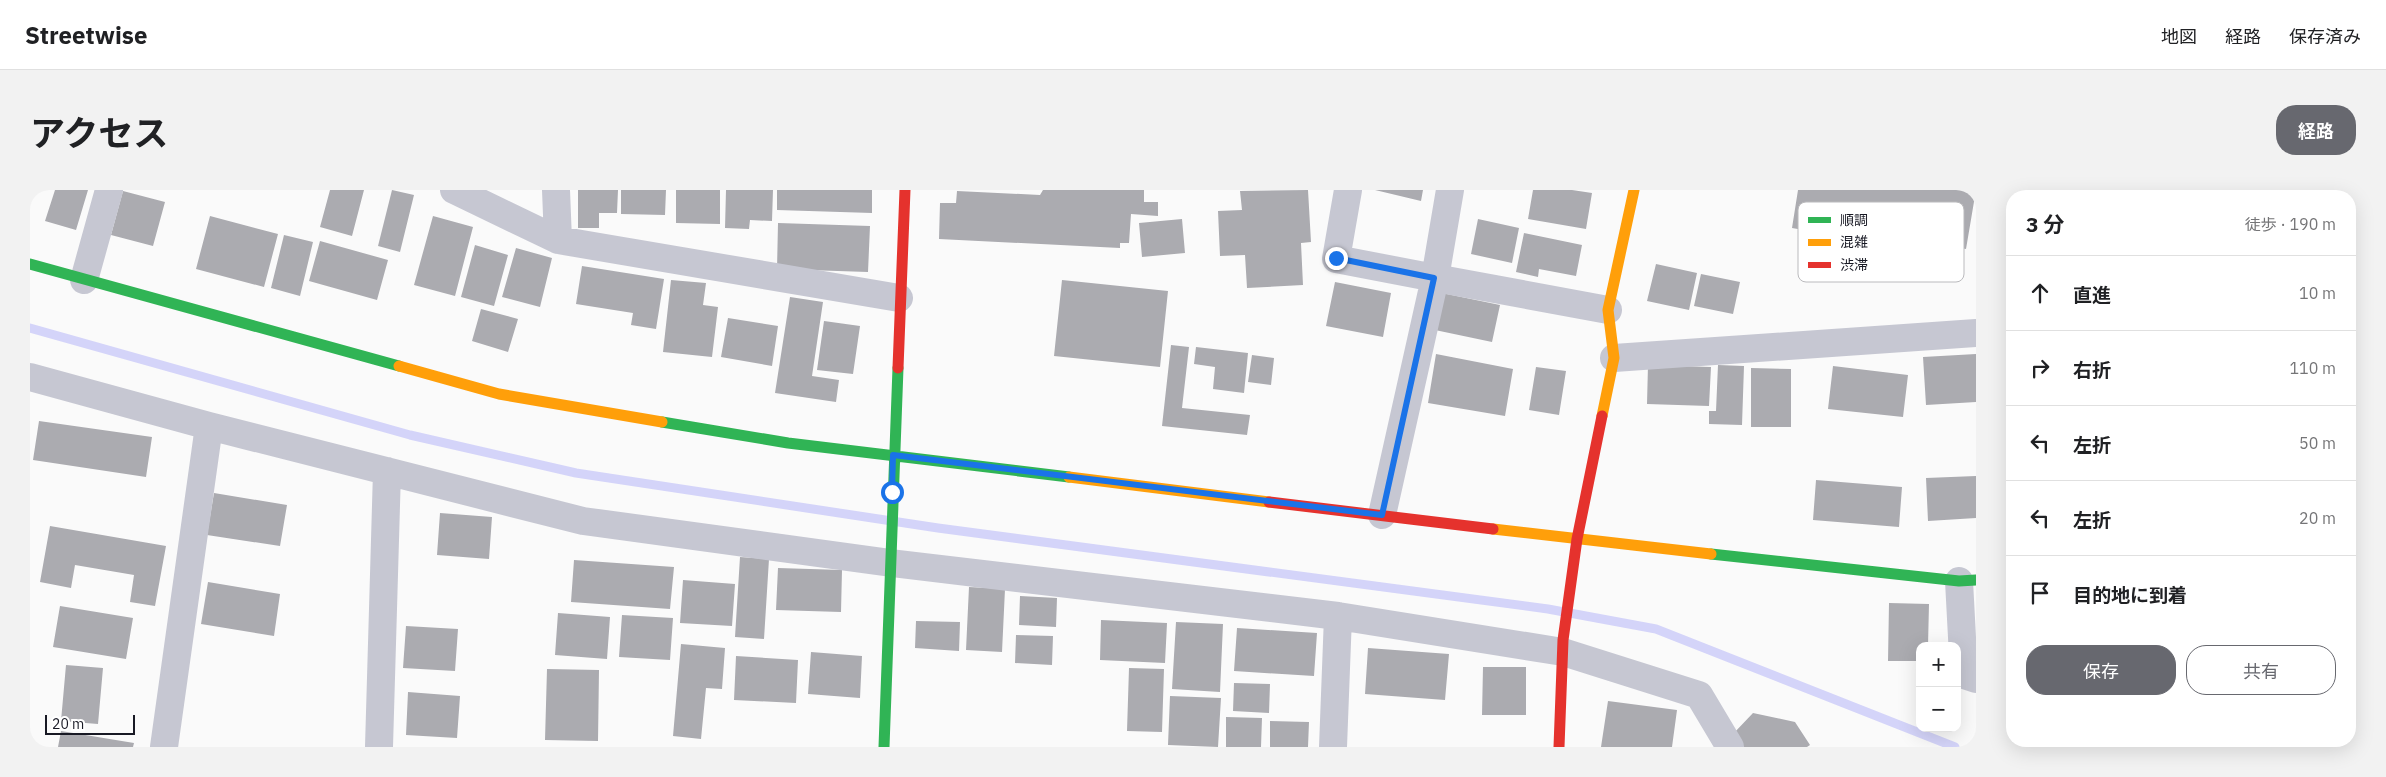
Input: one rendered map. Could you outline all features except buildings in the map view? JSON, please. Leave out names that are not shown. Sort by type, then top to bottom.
[{"type":"street","points":[[84,280],[109,190]]},
{"type":"street","points":[[454,190],[558,240],[899,298]]},
{"type":"street","points":[[556,190],[558,240]]},
{"type":"street","points":[[884,747],[904,190]]},
{"type":"street","points":[[1348,190],[1336,258],[1608,310]]},
{"type":"street","points":[[1382,515],[1434,278],[1450,190]]},
{"type":"street","points":[[1559,747],[1563,646],[1576,539],[1614,358],[1608,310],[1634,190]]},
{"type":"street","points":[[30,264],[499,394],[788,443],[1576,539],[1968,581],[1964,675],[1976,679]]},
{"type":"street","points":[[1614,358],[1976,333]]},
{"type":"street","points":[[30,377],[209,426],[583,521],[1563,646],[1700,695],[1730,747]]},
{"type":"street","points":[[164,747],[209,426]]},
{"type":"street","points":[[379,747],[387,472]]},
{"type":"street","points":[[1333,747],[1338,616]]},
{"type":"waterway","points":[[30,328],[410,435],[576,473],[938,528],[1548,609],[1656,629],[1955,747]]},
{"type":"traffic: fast","points":[[30,264],[399,366]]},
{"type":"traffic: fast","points":[[884,747],[898,368]]},
{"type":"traffic: fast","points":[[662,422],[788,443],[1069,477]]},
{"type":"traffic: fast","points":[[1711,554],[1959,581],[1976,580]]},
{"type":"traffic: slow","points":[[1602,416],[1614,358],[1608,310],[1634,190]]},
{"type":"traffic: slow","points":[[399,366],[499,394],[662,422]]},
{"type":"traffic: slow","points":[[1069,477],[1269,502]]},
{"type":"traffic: slow","points":[[1493,529],[1711,554]]},
{"type":"traffic: jam","points":[[898,368],[905,190]]},
{"type":"traffic: jam","points":[[1559,747],[1563,640],[1577,539],[1602,416]]},
{"type":"traffic: jam","points":[[1269,502],[1493,529]]},
{"type":"route","points":[[892,492],[893,455],[1382,515],[1434,278],[1336,258]]}]
